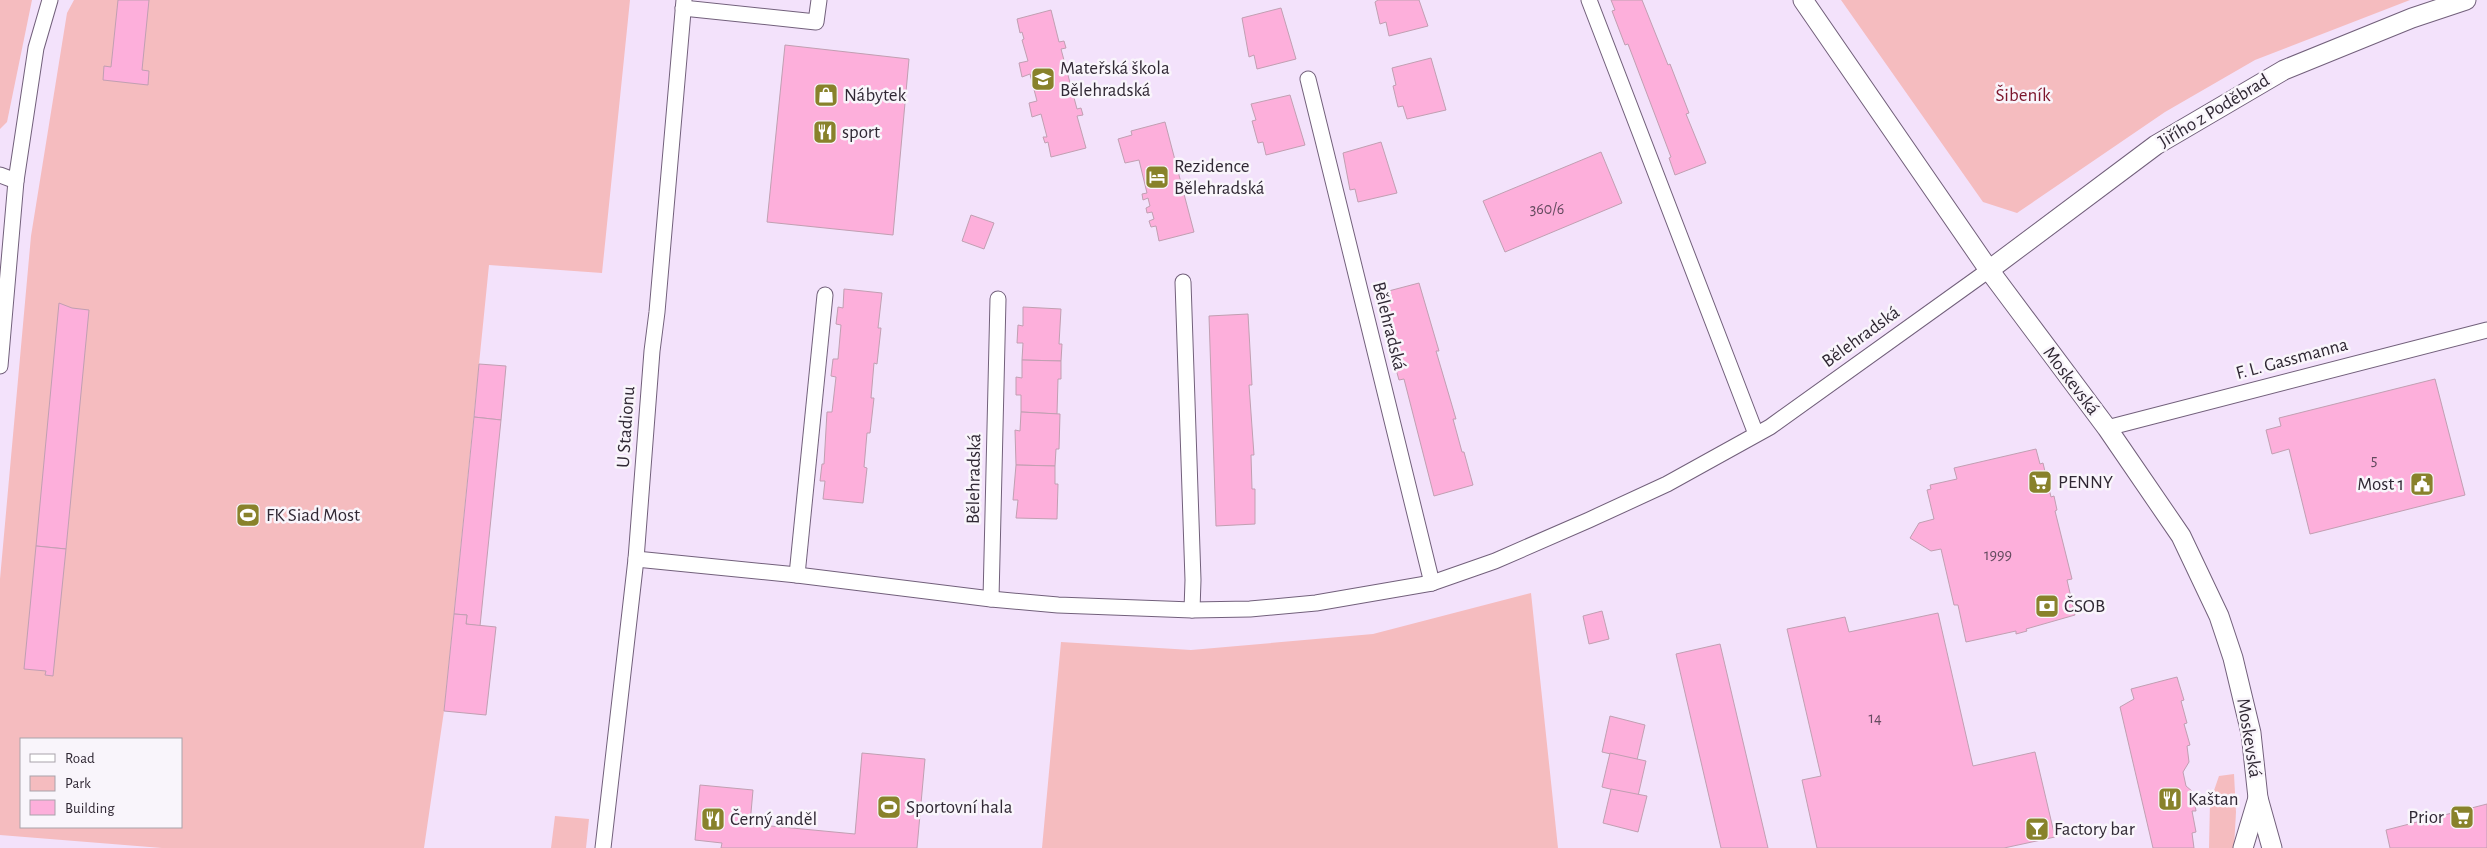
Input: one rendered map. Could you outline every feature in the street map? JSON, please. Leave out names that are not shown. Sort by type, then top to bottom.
[{"type":"street","points":[[0,366],[16,181],[36,48],[50,0]]},
{"type":"street","name":"U Stadionu","points":[[603,848],[636,559],[652,351],[684,4],[816,22],[818,0]]},
{"type":"street","points":[[1589,0],[1756,434]]},
{"type":"street","name":"Moskevská","points":[[1803,0],[1989,270],[2107,428],[2181,536],[2219,616],[2244,700],[2251,733],[2258,798],[2272,848]]},
{"type":"street","name":"Jiřího z Poděbrad","points":[[1989,270],[2156,145],[2284,70],[2412,18],[2466,0]]},
{"type":"street","name":"Bělehradská","points":[[1308,79],[1432,582]]},
{"type":"street","points":[[0,175],[16,181]]},
{"type":"street","name":"Bělehradská","points":[[636,559],[797,575],[991,599],[1058,605],[1192,610],[1250,609],[1316,603],[1432,582],[1495,561],[1589,520],[1667,484],[1770,427],[1989,270]]},
{"type":"street","points":[[1183,282],[1193,580],[1192,610]]},
{"type":"street","points":[[797,575],[825,295]]},
{"type":"street","name":"Bělehradská","points":[[991,599],[998,299]]},
{"type":"street","name":"F. L. Gassmanna","points":[[2107,428],[2487,330]]},
{"type":"street","name":"Moskevská","points":[[2243,848],[2258,798]]},
{"type":"green space","points":[[0,0],[32,0],[7,122],[0,129]]},
{"type":"green space","points":[[74,0],[630,0],[602,273],[489,265],[444,711],[424,848],[162,848],[0,835],[0,579],[31,236],[67,13]]},
{"type":"green space","name":"Šibeník","points":[[1841,0],[2410,0],[2255,60],[2165,112],[2017,213],[1983,202]]},
{"type":"green space","points":[[1531,593],[1558,848],[1042,848],[1061,642],[1191,650],[1373,634]]},
{"type":"green space","points":[[2234,774],[2236,812],[2234,848],[2209,848],[2210,802],[2219,776]]},
{"type":"green space","points":[[555,816],[589,819],[586,848],[551,848]]},
{"type":"building","points":[[118,0],[149,0],[142,70],[149,71],[148,85],[103,80],[104,66],[111,67]]},
{"type":"building","points":[[1378,0],[1419,0],[1428,26],[1389,36],[1386,22],[1380,24],[1375,2]]},
{"type":"building","points":[[1611,0],[1642,0],[1668,65],[1670,64],[1689,113],[1686,114],[1706,163],[1675,175],[1669,158],[1671,157],[1628,44],[1625,45],[1612,11],[1615,10]]},
{"type":"building","points":[[1281,8],[1296,59],[1257,69],[1254,55],[1249,57],[1242,18]]},
{"type":"building","points":[[1051,10],[1059,42],[1064,41],[1066,48],[1061,49],[1077,109],[1081,108],[1083,115],[1077,116],[1086,148],[1051,157],[1048,142],[1045,143],[1043,137],[1047,137],[1041,114],[1032,117],[1029,103],[1037,101],[1030,74],[1022,77],[1019,63],[1028,61],[1022,40],[1024,39],[1022,32],[1020,33],[1017,19]]},
{"type":"building","points":[[785,45],[909,59],[893,235],[767,222]]},
{"type":"building","points":[[1431,58],[1446,110],[1407,119],[1403,106],[1398,107],[1393,86],[1396,85],[1392,68]]},
{"type":"building","points":[[1290,95],[1305,145],[1266,155],[1263,142],[1258,143],[1252,121],[1256,120],[1251,104]]},
{"type":"building","points":[[1165,122],[1194,232],[1159,241],[1156,226],[1151,227],[1149,221],[1154,219],[1152,212],[1147,213],[1146,208],[1150,206],[1148,198],[1143,200],[1142,194],[1147,193],[1139,160],[1125,163],[1118,139],[1132,135],[1131,131]]},
{"type":"building","points":[[1381,142],[1397,193],[1358,202],[1355,189],[1350,190],[1343,153]]},
{"type":"building","points":[[1601,152],[1622,203],[1505,252],[1483,201]]},
{"type":"building","points":[[971,215],[994,223],[984,249],[962,241]]},
{"type":"building","points":[[1419,283],[1456,419],[1453,419],[1473,485],[1434,496],[1404,379],[1399,380],[1394,362],[1399,360],[1381,293]]},
{"type":"building","points":[[844,289],[882,293],[878,328],[881,328],[877,364],[874,363],[871,398],[874,398],[870,433],[867,433],[864,467],[867,468],[863,503],[823,499],[825,481],[820,481],[822,464],[824,464],[827,412],[832,412],[836,377],[831,376],[833,359],[838,359],[841,325],[836,324],[838,307],[843,308]]},
{"type":"building","points":[[59,303],[72,308],[89,310],[66,549],[36,546]]},
{"type":"building","points":[[1023,307],[1061,309],[1059,344],[1062,344],[1061,361],[1022,360],[1023,343],[1017,343],[1018,325],[1023,326]]},
{"type":"building","points":[[1248,314],[1252,385],[1249,385],[1254,455],[1251,455],[1252,489],[1255,489],[1255,524],[1216,526],[1209,316]]},
{"type":"building","points":[[1022,360],[1061,361],[1061,379],[1058,379],[1057,414],[1021,412],[1021,395],[1016,395],[1016,377],[1022,378]]},
{"type":"building","points":[[479,364],[506,366],[501,420],[474,417]]},
{"type":"building","points":[[2435,379],[2465,495],[2310,534],[2289,449],[2272,454],[2266,430],[2281,426],[2279,418]]},
{"type":"building","points":[[1021,412],[1060,414],[1059,449],[1056,449],[1055,466],[1016,465],[1015,430],[1020,431]]},
{"type":"building","points":[[474,417],[501,420],[480,626],[466,624],[467,615],[454,614]]},
{"type":"building","points":[[2036,449],[2040,464],[2043,463],[2051,497],[2054,496],[2057,510],[2055,511],[2072,579],[2067,580],[2075,615],[2026,629],[2027,631],[2016,634],[2016,631],[1966,642],[1958,605],[1954,605],[1941,549],[1931,551],[1910,538],[1919,523],[1934,519],[1927,490],[1931,489],[1930,485],[1957,479],[1954,468]]},
{"type":"building","points":[[1016,465],[1055,466],[1055,484],[1058,484],[1057,519],[1016,518],[1018,500],[1013,500]]},
{"type":"building","points":[[36,546],[66,549],[53,676],[45,675],[46,671],[24,669]]},
{"type":"building","points":[[1602,611],[1609,639],[1589,644],[1583,616]]},
{"type":"building","points":[[1938,613],[1973,766],[2035,752],[2055,837],[2004,848],[1817,848],[1802,780],[1821,776],[1787,629],[1845,617],[1849,632]]},
{"type":"building","points":[[454,614],[467,615],[466,624],[496,627],[486,715],[444,711]]},
{"type":"building","points":[[1720,644],[1768,848],[1721,848],[1676,654]]},
{"type":"building","points":[[2177,677],[2184,700],[2181,701],[2187,723],[2184,724],[2190,745],[2187,746],[2189,762],[2183,772],[2186,786],[2193,792],[2196,811],[2192,811],[2196,832],[2192,833],[2194,848],[2153,848],[2120,707],[2134,699],[2131,689]]},
{"type":"building","points":[[1610,716],[1645,725],[1637,760],[1602,752]]},
{"type":"building","name":"Sportovní hala","points":[[862,753],[925,759],[917,848],[721,848],[722,843],[695,840],[700,785],[753,790],[750,824],[855,834]]},
{"type":"building","points":[[1610,753],[1646,761],[1638,796],[1602,787]]},
{"type":"building","points":[[1611,789],[1647,796],[1638,832],[1603,823]]},
{"type":"building","name":"Prior","points":[[2487,804],[2487,848],[2390,848],[2386,830]]},
{"type":"place","name":"Mateřská škola Bělehradská","points":[[1043,79]]},
{"type":"place","name":"Nábytek","points":[[826,95]]},
{"type":"place","name":"sport","points":[[825,132]]},
{"type":"place","name":"Rezidence Bělehradská","points":[[1157,177]]},
{"type":"place","name":"PENNY","points":[[2040,482]]},
{"type":"place","name":"Most 1","points":[[2422,484]]},
{"type":"place","name":"FK Siad Most","points":[[248,515]]},
{"type":"place","name":"ČSOB","points":[[2047,606]]},
{"type":"place","name":"Kaštan","points":[[2170,799]]},
{"type":"place","name":"Sportovní hala","points":[[889,807]]},
{"type":"place","name":"Prior","points":[[2462,817]]},
{"type":"place","name":"Černý anděl","points":[[713,819]]},
{"type":"place","name":"Factory bar","points":[[2037,829]]}]
